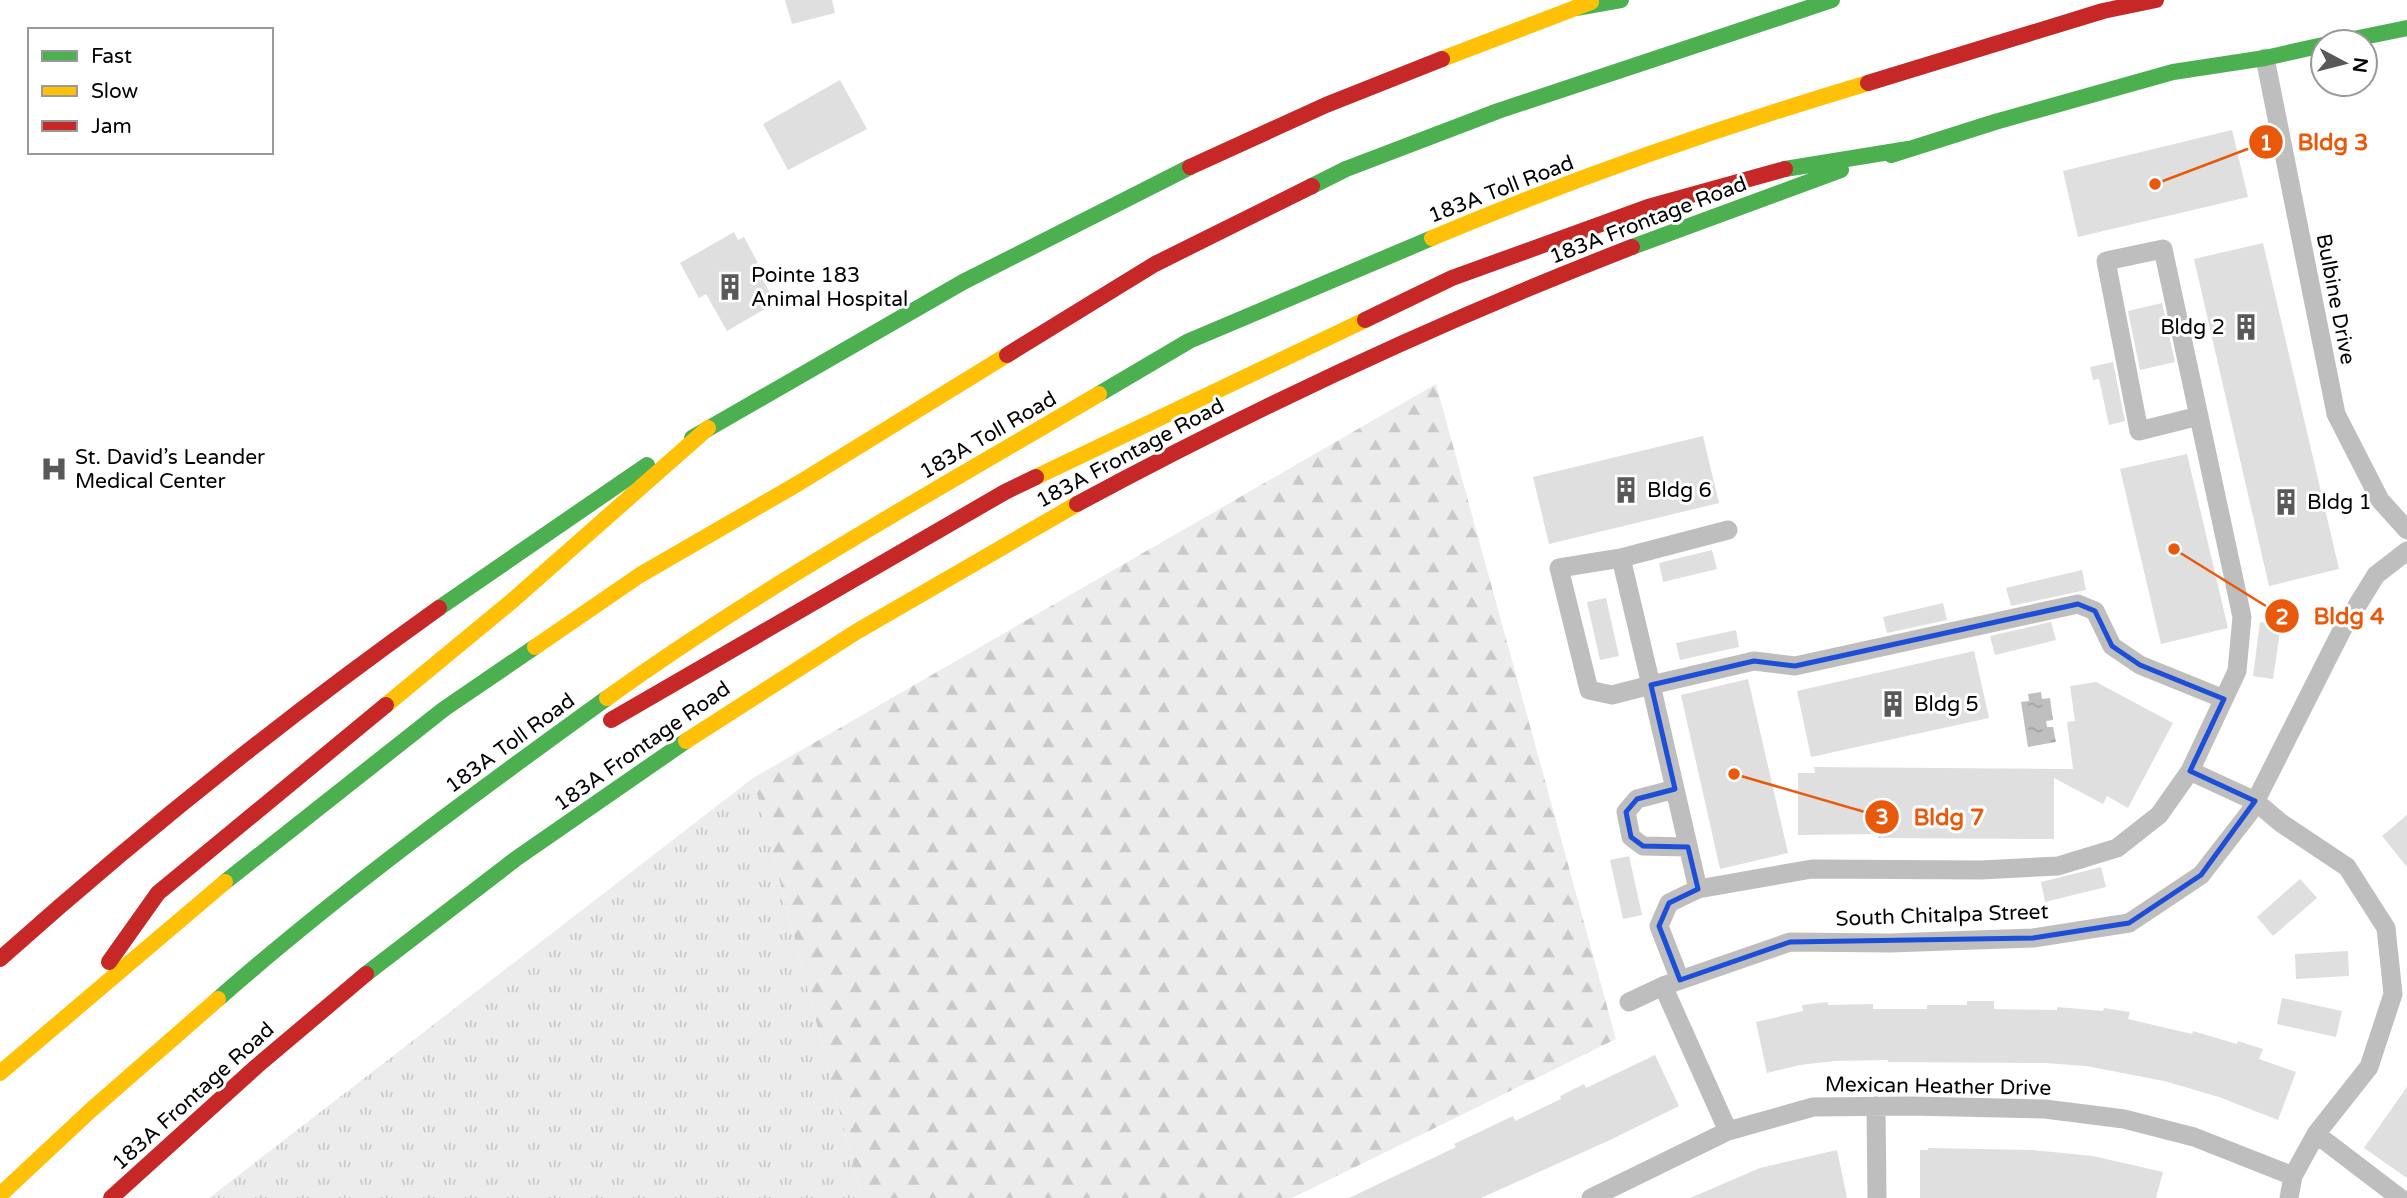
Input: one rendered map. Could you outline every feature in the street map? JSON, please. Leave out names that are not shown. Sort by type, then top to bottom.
[{"type":"main road","points":[[0,959],[175,807],[297,711],[525,545],[708,428],[949,289],[1243,141],[1389,79],[1596,0]]},
{"type":"main road","points":[[1576,8],[1621,0]]},
{"type":"main road","points":[[0,1073],[235,873],[455,701],[640,575],[799,483],[1155,264],[1346,169],[1498,111],[1832,0]]},
{"type":"main road","name":"183A Toll Road","points":[[0,1195],[287,937],[685,642],[848,542],[1189,341],[1548,191],[1791,106],[2102,11],[2156,0]]},
{"type":"main road","points":[[2379,33],[2407,27]]},
{"type":"main road","name":"183A Frontage Road","points":[[111,1198],[221,1097],[349,988],[491,877],[638,773],[754,695],[902,603],[1023,533],[1172,453],[1351,365],[1508,296],[1674,230],[1842,170],[1995,122],[2173,72],[2309,49]]},
{"type":"main road","points":[[596,729],[1005,492],[1452,278],[1648,207],[1797,166],[1908,149]]},
{"type":"main road","points":[[77,1005],[158,893],[512,601],[708,428]]},
{"type":"main road","points":[[434,826],[573,743]]},
{"type":"street","name":"Bulbine Drive","points":[[2265,58],[2336,414],[2380,500],[2407,530]]},
{"type":"street","points":[[1728,1131],[1672,983],[1659,926],[1669,903],[1698,889],[1812,869],[1981,870],[2057,866],[2118,848],[2159,815],[2190,771],[2237,671],[2242,617],[2199,416],[2163,249],[2106,261],[2139,430],[2199,416]]},
{"type":"street","points":[[1728,530],[1621,558],[1559,568],[1589,690],[1612,695],[1754,661],[1796,666],[2078,604],[2095,611],[2112,646],[2140,665],[2224,699]]},
{"type":"street","name":"South Chitalpa Street","points":[[1629,1002],[1672,983],[1790,942],[1890,943],[2033,938],[2129,923],[2201,874],[2250,813],[2342,630],[2376,575],[2407,551]]},
{"type":"street","points":[[1621,558],[1698,889]]},
{"type":"street","points":[[2190,771],[2255,802],[2281,823],[2347,867],[2386,928],[2393,994],[2369,1067],[2316,1134],[2293,1176],[2289,1198]]},
{"type":"street","points":[[1675,789],[1637,799],[1626,812],[1631,838],[1643,846],[1688,847]]},
{"type":"street","points":[[1876,1106],[1877,1198]]},
{"type":"street","name":"Mexican Heather Drive","points":[[1591,1198],[1728,1131],[1813,1107],[2045,1110],[2124,1119],[2194,1137],[2293,1176]]},
{"type":"street","points":[[2316,1134],[2400,1198]]},
{"type":"highlighted area","points":[[2078,604],[2095,611],[2112,646],[2140,665],[2224,699],[2190,771],[2255,801],[2201,875],[2129,923],[2033,938],[1790,942],[1680,980],[1659,926],[1669,903],[1698,889],[1688,847],[1643,846],[1631,837],[1626,812],[1637,799],[1675,789],[1651,685],[1754,661],[1795,666]]},
{"type":"green space","points":[[1436,384],[1616,1039],[1292,1198],[862,1198],[753,778]]},
{"type":"green space","points":[[753,778],[862,1198],[209,1198]]},
{"type":"water","points":[[2041,692],[2042,699],[2050,698],[2053,720],[2046,721],[2047,727],[2053,727],[2056,742],[2028,747],[2021,702],[2029,701],[2028,694]]},
{"type":"building","points":[[785,0],[832,0],[835,13],[792,24]]},
{"type":"building","points":[[840,80],[867,129],[788,170],[763,124]]},
{"type":"building","points":[[2232,130],[2248,197],[2078,237],[2063,171]]},
{"type":"building","name":"Pointe 183 Animal Hospital","points":[[734,232],[738,240],[744,237],[775,303],[727,331],[706,294],[699,298],[680,263]]},
{"type":"building","points":[[2263,243],[2339,569],[2269,586],[2194,259]]},
{"type":"building","points":[[2162,303],[2175,362],[2140,370],[2128,311]]},
{"type":"building","points":[[2113,362],[2125,421],[2109,425],[2099,379],[2093,380],[2090,367]]},
{"type":"building","name":"Bldg 6","points":[[1703,436],[1719,503],[1549,544],[1533,477]]},
{"type":"building","points":[[2187,454],[2228,628],[2161,644],[2120,469]]},
{"type":"building","points":[[1712,550],[1717,569],[1663,582],[1659,563]]},
{"type":"building","points":[[2082,570],[2086,590],[2011,606],[2006,588]]},
{"type":"building","points":[[1606,598],[1619,656],[1600,660],[1587,602]]},
{"type":"building","points":[[1943,603],[1947,620],[1887,633],[1883,617]]},
{"type":"building","points":[[2051,622],[2056,640],[1995,655],[1990,636]]},
{"type":"building","points":[[2260,622],[2281,625],[2273,679],[2253,676]]},
{"type":"building","points":[[1736,630],[1739,647],[1680,660],[1676,643]]},
{"type":"building","name":"Bldg 5","points":[[1974,651],[1989,718],[1811,757],[1797,691]]},
{"type":"building","points":[[1748,679],[1788,853],[1720,869],[1681,695]]},
{"type":"building","points":[[2096,682],[2173,723],[2128,808],[2107,796],[2103,804],[2054,778],[2054,839],[1878,838],[1878,834],[1798,835],[1798,773],[1815,773],[1814,767],[2073,769],[2067,722],[2075,721],[2070,686]]},
{"type":"building","points":[[2407,815],[2407,867],[2382,836]]},
{"type":"building","points":[[1629,856],[1642,915],[1623,919],[1610,860]]},
{"type":"building","points":[[2101,867],[2106,887],[2045,902],[2041,882]]},
{"type":"building","points":[[2300,879],[2317,898],[2273,936],[2257,917]]},
{"type":"building","points":[[2348,951],[2349,976],[2296,979],[2295,954]]},
{"type":"building","points":[[2282,998],[2342,1011],[2336,1037],[2277,1024]]},
{"type":"building","points":[[1967,1001],[1994,1001],[1994,1009],[2057,1010],[2057,1007],[2103,1011],[2104,1008],[2130,1012],[2128,1019],[2192,1034],[2193,1031],[2237,1044],[2238,1041],[2263,1049],[2259,1059],[2296,1072],[2278,1120],[2219,1097],[2164,1081],[2086,1066],[2045,1063],[1835,1061],[1800,1065],[1767,1073],[1756,1022],[1803,1011],[1802,1005],[1828,1002],[1828,1005],[1873,1004],[1873,1009],[1927,1009],[1927,1005],[1967,1005]]},
{"type":"building","points":[[1655,1055],[1679,1106],[1610,1140],[1481,1198],[1349,1198],[1456,1147],[1454,1144],[1513,1116],[1515,1121],[1561,1099],[1560,1096],[1584,1084],[1586,1088]]},
{"type":"building","points":[[2407,1087],[2407,1178],[2364,1148]]},
{"type":"building","points":[[1837,1150],[1847,1198],[1690,1198],[1760,1168]]},
{"type":"building","points":[[1920,1150],[2031,1150],[2093,1156],[2163,1172],[2156,1198],[1920,1198]]},
{"type":"traffic: fast","points":[[1576,8],[1621,0]]},
{"type":"traffic: fast","points":[[1312,186],[1346,169],[1498,111],[1832,0]]},
{"type":"traffic: fast","points":[[2379,34],[2407,28]]},
{"type":"traffic: fast","points":[[1891,155],[1995,122],[2173,72],[2265,58],[2309,48]]},
{"type":"traffic: fast","points":[[1785,169],[1908,149]]},
{"type":"traffic: fast","points":[[692,438],[963,282],[1190,167]]},
{"type":"traffic: fast","points":[[1632,247],[1841,170]]},
{"type":"traffic: fast","points":[[1099,394],[1189,341],[1432,238]]},
{"type":"traffic: fast","points":[[439,608],[647,465]]},
{"type":"traffic: fast","points":[[225,882],[444,709],[535,647]]},
{"type":"traffic: fast","points":[[218,999],[360,882],[607,698]]},
{"type":"traffic: fast","points":[[366,974],[517,858],[686,741]]},
{"type":"traffic: slow","points":[[1442,59],[1591,2]]},
{"type":"traffic: slow","points":[[1432,238],[1648,154],[1868,83]]},
{"type":"traffic: slow","points":[[1036,477],[1365,320]]},
{"type":"traffic: slow","points":[[535,647],[640,575],[799,483],[1007,355]]},
{"type":"traffic: slow","points":[[607,698],[787,578],[1099,394]]},
{"type":"traffic: slow","points":[[386,705],[512,601],[708,428]]},
{"type":"traffic: slow","points":[[686,741],[856,632],[1077,504]]},
{"type":"traffic: slow","points":[[0,1073],[225,882]]},
{"type":"traffic: slow","points":[[0,1195],[91,1110],[218,999]]},
{"type":"traffic: jam","points":[[1868,83],[2103,11],[2156,0]]},
{"type":"traffic: jam","points":[[1190,167],[1326,105],[1442,59]]},
{"type":"traffic: jam","points":[[1365,320],[1452,278],[1648,207],[1785,169]]},
{"type":"traffic: jam","points":[[1007,355],[1155,264],[1312,186]]},
{"type":"traffic: jam","points":[[1077,504],[1213,433],[1350,367],[1490,305],[1632,247]]},
{"type":"traffic: jam","points":[[611,720],[1005,492],[1036,477]]},
{"type":"traffic: jam","points":[[0,959],[106,867],[215,778],[326,691],[439,608]]},
{"type":"traffic: jam","points":[[109,962],[158,893],[386,705]]},
{"type":"traffic: jam","points":[[111,1198],[257,1066],[366,974]]},
{"type":"place","name":"Bldg 3","points":[[2155,184]]},
{"type":"place","name":"Pointe 183 Animal Hospital","points":[[730,287]]},
{"type":"place","name":"Bldg 2","points":[[2246,327]]},
{"type":"place","name":"St. David’s Leander Medical Center","points":[[54,469]]},
{"type":"place","name":"Bldg 6","points":[[1626,490]]},
{"type":"place","name":"Bldg 1","points":[[2286,502]]},
{"type":"place","name":"Bldg 4","points":[[2174,549]]},
{"type":"place","name":"Bldg 5","points":[[1893,704]]},
{"type":"place","name":"Bldg 7","points":[[1734,774]]}]
